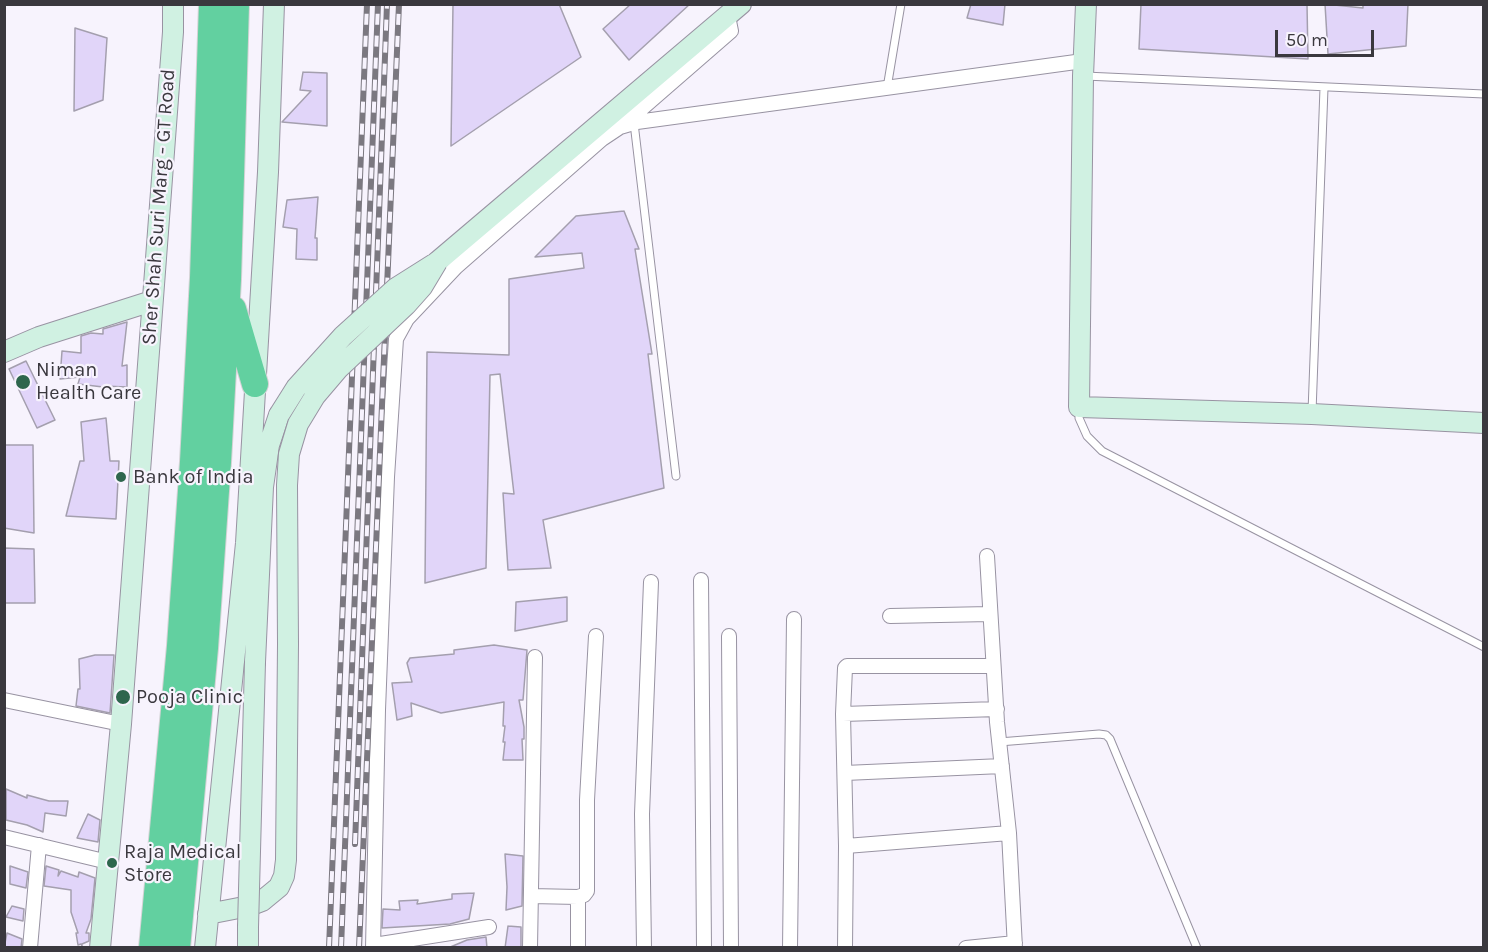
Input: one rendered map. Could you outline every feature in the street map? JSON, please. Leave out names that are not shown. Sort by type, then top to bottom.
[{"type":"highway","name":"Sher Shah Suri Marg - GT Road","points":[[152,948],[180,646],[193,462],[204,278],[212,4]]},
{"type":"highway","points":[[177,948],[207,625],[218,462],[227,292],[236,4]]},
{"type":"highway","points":[[227,292],[255,384]]},
{"type":"street","name":"Sher Shah Suri Marg - GT Road","points":[[99,948],[121,724],[173,32],[173,4]]},
{"type":"street","points":[[205,948],[246,543],[268,172],[274,4]]},
{"type":"street","points":[[1086,4],[1083,69],[1079,406],[1484,423]]},
{"type":"street","points":[[489,927],[374,946],[378,710],[387,477],[396,339],[407,319],[456,267],[602,139],[620,127],[731,31],[734,10]]},
{"type":"street","points":[[248,948],[255,651],[263,487],[269,445],[279,415],[296,388],[315,365],[396,288],[411,276],[437,262],[734,10]]},
{"type":"street","points":[[620,127],[634,123],[887,88],[1083,69]]},
{"type":"street","points":[[208,914],[249,906],[262,901],[279,887],[284,876],[288,644],[287,485],[289,454],[298,424],[315,396],[338,369],[406,305],[422,287],[437,262]]},
{"type":"street","points":[[4,352],[39,337],[152,301]]},
{"type":"street","points":[[966,948],[1015,945],[1009,833],[999,742],[987,556]]},
{"type":"street","points":[[701,580],[704,948]]},
{"type":"street","points":[[644,948],[642,814],[651,582]]},
{"type":"street","points":[[890,616],[990,614]]},
{"type":"street","points":[[790,948],[794,619]]},
{"type":"street","points":[[531,896],[578,897],[587,891],[586,800],[596,636]]},
{"type":"street","points":[[729,636],[731,948]]},
{"type":"street","points":[[530,948],[535,657]]},
{"type":"street","points":[[845,948],[844,670],[847,666],[993,666]]},
{"type":"street","points":[[4,700],[121,724]]},
{"type":"street","points":[[843,714],[997,709]]},
{"type":"street","points":[[844,773],[1002,766]]},
{"type":"street","points":[[846,846],[1009,833]]},
{"type":"street","points":[[4,837],[108,861]]},
{"type":"street","points":[[30,948],[39,845]]},
{"type":"street","points":[[578,897],[578,948]]},
{"type":"lane","points":[[887,88],[901,4]]},
{"type":"lane","points":[[1083,69],[1324,88],[1484,94]]},
{"type":"lane","points":[[1312,414],[1324,88]]},
{"type":"lane","points":[[634,123],[676,476]]},
{"type":"lane","points":[[1079,406],[1079,418],[1087,436],[1102,451],[1484,647]]},
{"type":"lane","points":[[999,742],[1099,734],[1106,735],[1110,739],[1197,948]]},
{"type":"building","points":[[453,4],[559,4],[581,57],[451,146]]},
{"type":"building","points":[[631,4],[690,4],[629,60],[603,29]]},
{"type":"building","points":[[971,4],[1005,4],[1003,25],[967,18]]},
{"type":"building","points":[[1141,4],[1307,4],[1308,59],[1139,49]]},
{"type":"building","points":[[1325,4],[1363,8],[1363,4],[1408,4],[1406,46],[1328,54]]},
{"type":"building","points":[[75,28],[107,38],[103,100],[74,111]]},
{"type":"building","points":[[303,72],[327,73],[327,126],[282,122],[311,91],[300,90]]},
{"type":"building","points":[[318,197],[315,238],[317,238],[317,260],[296,259],[297,229],[283,227],[287,200]]},
{"type":"building","points":[[624,211],[639,249],[635,249],[652,354],[648,354],[664,488],[543,520],[551,568],[508,570],[503,493],[514,494],[500,374],[490,375],[486,568],[425,583],[427,352],[509,355],[509,279],[584,268],[582,253],[535,257],[576,216]]},
{"type":"building","points":[[127,322],[122,366],[127,365],[127,387],[78,384],[80,377],[60,379],[62,351],[81,353],[81,336],[91,333],[103,334],[103,329]]},
{"type":"building","points":[[26,361],[55,420],[37,428],[9,369]]},
{"type":"building","points":[[106,418],[110,461],[119,461],[116,519],[66,516],[80,461],[84,461],[81,422]]},
{"type":"building","points":[[4,445],[33,445],[34,533],[4,528]]},
{"type":"building","points":[[4,548],[34,549],[35,603],[4,603]]},
{"type":"building","points":[[567,597],[567,621],[515,631],[516,602]]},
{"type":"building","points":[[494,645],[527,650],[523,700],[519,700],[524,727],[523,760],[503,760],[504,702],[441,713],[411,703],[412,716],[397,720],[392,683],[412,682],[407,663],[410,658],[454,654],[454,650]]},
{"type":"building","points":[[95,655],[114,655],[110,713],[76,706],[78,689],[80,689],[79,659]]},
{"type":"building","points":[[6,789],[27,798],[27,795],[49,801],[68,801],[66,816],[45,813],[43,832],[6,820]]},
{"type":"building","points":[[88,814],[100,820],[98,842],[77,838]]},
{"type":"building","points":[[505,854],[523,856],[522,906],[506,910],[507,887]]},
{"type":"building","points":[[10,866],[28,872],[26,888],[10,884]]},
{"type":"building","points":[[46,866],[59,870],[58,876],[61,871],[78,877],[79,872],[95,878],[91,919],[86,933],[89,933],[89,941],[82,946],[78,945],[76,933],[78,933],[71,912],[71,890],[44,886]]},
{"type":"building","points":[[474,893],[469,919],[450,924],[382,928],[383,909],[400,910],[399,901],[418,900],[417,904],[452,899],[452,894]]},
{"type":"building","points":[[12,906],[24,909],[23,921],[6,917]]},
{"type":"building","points":[[508,926],[521,927],[521,948],[505,948]]},
{"type":"building","points":[[7,933],[22,939],[21,948],[4,948]]},
{"type":"building","points":[[486,937],[487,948],[448,948],[467,940]]},
{"type":"railway","points":[[329,948],[367,4]]},
{"type":"railway","points":[[341,948],[378,4]]},
{"type":"railway","points":[[355,844],[387,4]]},
{"type":"railway","points":[[359,948],[399,4]]},
{"type":"place","name":"Niman Health Care","points":[[23,382]]},
{"type":"place","name":"Bank of India","points":[[121,477]]},
{"type":"place","name":"Pooja Clinic","points":[[123,697]]},
{"type":"place","name":"Raja Medical Store","points":[[112,863]]}]
